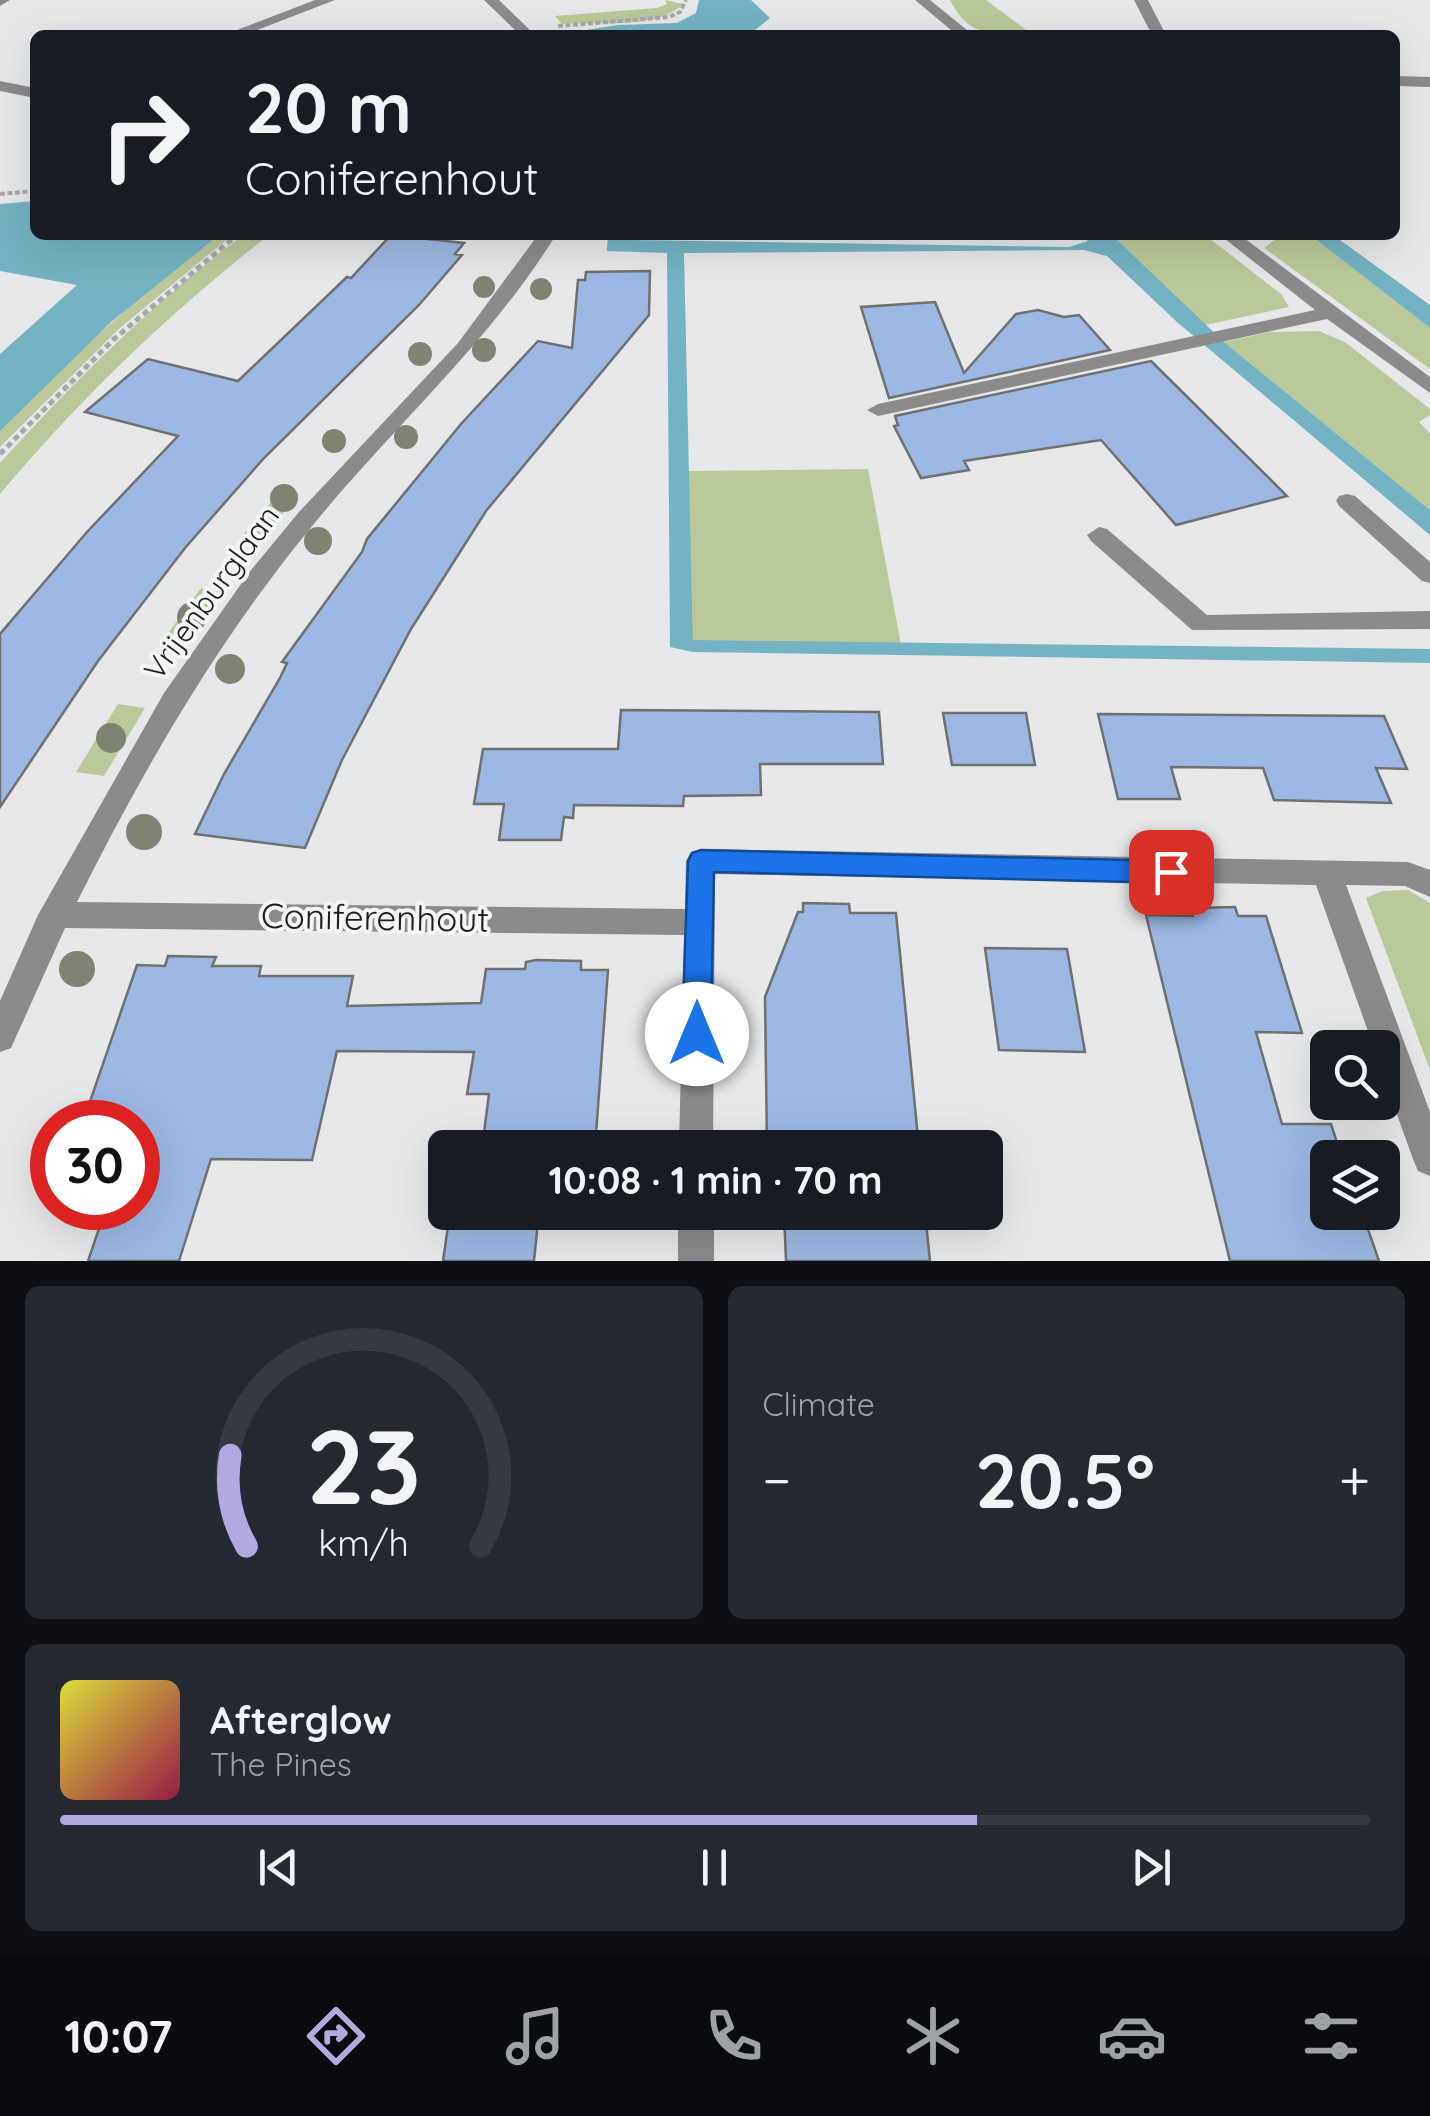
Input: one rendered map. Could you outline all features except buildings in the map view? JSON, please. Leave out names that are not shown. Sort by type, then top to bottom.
[{"type":"street","points":[[245,30],[328,0]]},
{"type":"street","points":[[491,0],[524,30]]},
{"type":"street","points":[[922,0],[942,8],[962,30]]},
{"type":"street","points":[[1141,0],[1156,30]]},
{"type":"street","points":[[1400,81],[1430,82]]},
{"type":"street","points":[[0,86],[30,92]]},
{"type":"street","name":"Vrijenburglaan","points":[[0,1037],[54,914],[191,670],[305,519],[482,326],[543,240]]},
{"type":"street","points":[[1236,240],[1430,387]]},
{"type":"street","points":[[878,410],[1330,312]]},
{"type":"street","points":[[1346,501],[1430,575]]},
{"type":"street","points":[[1099,535],[1200,624],[1430,620]]},
{"type":"street","points":[[696,1130],[701,861],[1328,876],[1408,874],[1430,884]]},
{"type":"street","points":[[1328,876],[1430,1159]]},
{"type":"street","name":"Coniferenhout","points":[[54,914],[697,922]]},
{"type":"street","points":[[696,1230],[696,1261]]},
{"type":"path","points":[[547,30],[652,20],[680,12],[686,0]]},
{"type":"path","points":[[0,194],[30,192]]},
{"type":"path","points":[[0,454],[113,340],[232,240]]},
{"type":"green space","points":[[665,0],[683,4],[659,18],[626,23],[562,24],[555,16],[657,8],[667,4]]},
{"type":"green space","points":[[950,0],[986,0],[1026,30],[979,30],[957,12]]},
{"type":"green space","points":[[212,240],[226,240],[120,328],[0,447],[0,431],[52,379],[105,328]]},
{"type":"green space","points":[[237,240],[263,240],[128,357],[0,494],[0,463],[86,372]]},
{"type":"green space","points":[[1117,240],[1211,240],[1281,294],[1289,307],[1205,325]]},
{"type":"green space","points":[[1274,240],[1316,240],[1430,328],[1430,369],[1264,248]]},
{"type":"green space","points":[[1319,331],[1345,342],[1430,409],[1430,415],[1419,422],[1430,433],[1430,510],[1224,342],[1270,332]]},
{"type":"green space","points":[[868,469],[901,645],[692,642],[688,471]]},
{"type":"green space","points":[[281,490],[299,494],[260,541],[242,536]]},
{"type":"green space","points":[[201,588],[222,592],[181,650],[159,646]]},
{"type":"green space","points":[[118,704],[145,708],[104,776],[76,772]]},
{"type":"green space","points":[[1408,890],[1430,903],[1430,1070],[1366,898],[1383,891]]},
{"type":"water","points":[[699,0],[751,0],[770,18],[755,30],[586,30],[677,23],[696,13]]},
{"type":"water","points":[[30,201],[30,240],[213,240],[111,322],[0,431],[0,354],[77,285],[0,271],[0,204]]},
{"type":"water","points":[[608,240],[1069,247],[1087,240],[1117,240],[1224,342],[1430,510],[1430,535],[1177,322],[1107,256],[1084,250],[684,253],[693,652],[670,647],[667,253],[607,251]]},
{"type":"water","points":[[1316,240],[1340,240],[1430,305],[1430,328]]},
{"type":"waterway","points":[[692,646],[1430,656]]},
{"type":"route","points":[[697,1034],[701,861],[1171,872]]}]
